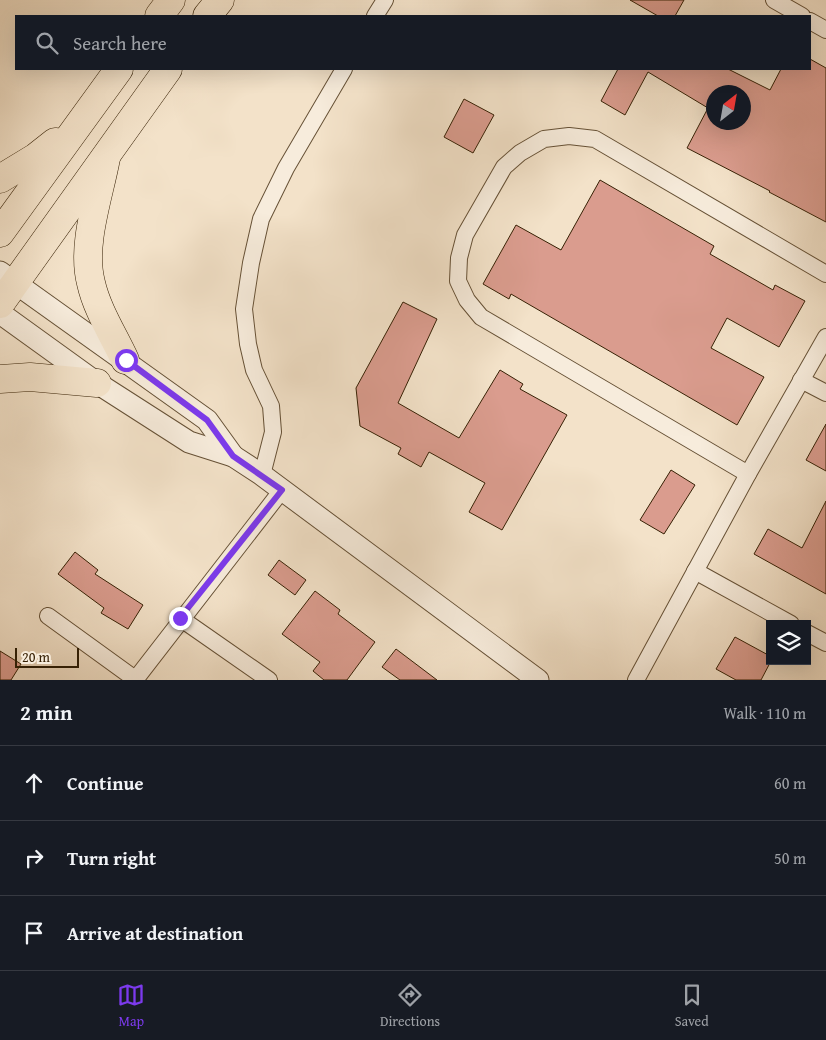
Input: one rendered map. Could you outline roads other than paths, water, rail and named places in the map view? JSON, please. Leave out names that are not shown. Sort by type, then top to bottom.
[{"type":"highway","points":[[160,15],[171,0]]},
{"type":"highway","points":[[208,15],[220,0]]},
{"type":"highway","points":[[0,233],[118,70]]},
{"type":"highway","points":[[5,286],[167,70]]},
{"type":"highway","points":[[0,179],[36,157],[77,125]]},
{"type":"highway","points":[[108,150],[90,238],[88,258],[91,283],[126,360]]},
{"type":"highway","points":[[0,379],[30,376],[97,383]]},
{"type":"street","points":[[376,15],[384,0]]},
{"type":"street","points":[[774,0],[800,15]]},
{"type":"street","points":[[811,22],[826,30]]},
{"type":"street","points":[[262,475],[273,432],[271,406],[254,370],[248,344],[244,309],[251,263],[261,219],[286,168],[343,70]]},
{"type":"street","points":[[748,474],[481,317],[467,300],[458,281],[459,258],[465,235],[504,167],[520,153],[544,139],[569,136],[595,140],[826,274]]},
{"type":"street","points":[[5,286],[126,360],[207,420],[233,456]]},
{"type":"street","points":[[0,313],[97,383],[189,442],[233,456],[262,475],[538,680]]},
{"type":"street","points":[[636,680],[748,474],[826,337]]},
{"type":"street","points":[[801,380],[826,393]]},
{"type":"street","points":[[48,616],[135,679],[180,618],[282,490]]},
{"type":"street","points":[[696,571],[784,620]]},
{"type":"street","points":[[180,618],[269,680]]},
{"type":"street","points":[[811,635],[826,643]]}]
